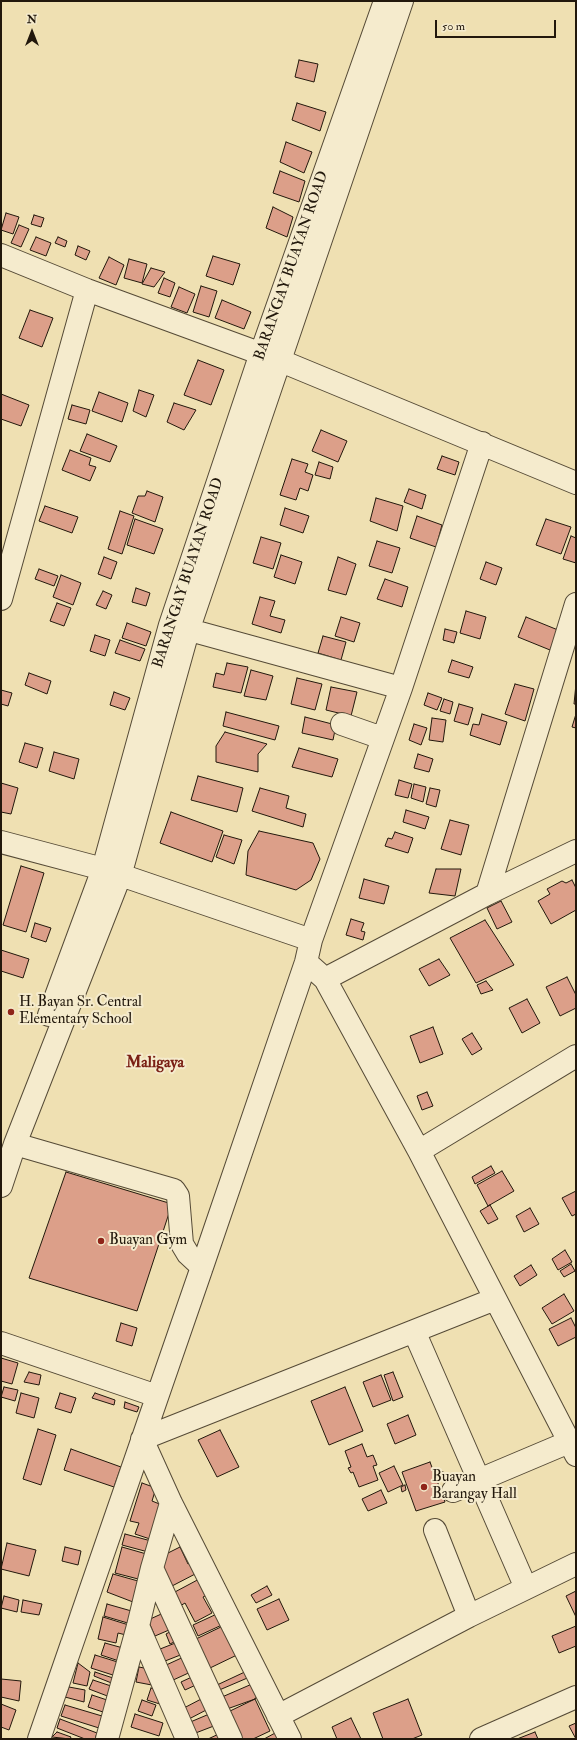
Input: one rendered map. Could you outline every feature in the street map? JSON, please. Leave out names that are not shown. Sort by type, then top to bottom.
[{"type":"street","name":"BARANGAY BUAYAN ROAD","points":[[1,1186],[8,1146],[111,872],[179,628],[261,353],[385,1]]},
{"type":"street","points":[[401,688],[179,628],[281,361],[402,1]]},
{"type":"street","points":[[1,255],[87,290],[261,353],[576,483]]},
{"type":"street","points":[[1,599],[87,290]]},
{"type":"street","points":[[39,1739],[306,962],[311,940],[401,688],[482,443]]},
{"type":"street","points":[[487,894],[576,604]]},
{"type":"street","points":[[342,724],[382,738]]},
{"type":"street","points":[[1,842],[111,872],[311,940]]},
{"type":"street","points":[[325,979],[487,894],[576,851]]},
{"type":"street","points":[[306,962],[325,979],[419,1151],[573,1448],[480,1480],[453,1491]]},
{"type":"street","points":[[419,1151],[576,1056]]},
{"type":"street","points":[[8,1146],[174,1190],[178,1196],[182,1244],[188,1254],[202,1267]]},
{"type":"street","points":[[142,1439],[496,1299]]},
{"type":"street","points":[[414,1331],[526,1588]]},
{"type":"street","points":[[1,1343],[157,1396]]},
{"type":"street","points":[[142,1439],[171,1503],[290,1739]]},
{"type":"street","points":[[107,1739],[138,1626],[152,1568],[171,1503]]},
{"type":"street","points":[[435,1530],[469,1616]]},
{"type":"street","points":[[278,1716],[469,1616],[576,1564]]},
{"type":"street","points":[[152,1568],[231,1739]]},
{"type":"street","points":[[138,1626],[187,1739]]},
{"type":"street","points":[[481,1739],[576,1697]]},
{"type":"building","points":[[299,60],[318,64],[314,82],[295,77]]},
{"type":"building","points":[[297,103],[326,112],[320,131],[292,120]]},
{"type":"building","points":[[286,142],[312,152],[304,173],[280,162]]},
{"type":"building","points":[[280,171],[305,181],[299,202],[273,193]]},
{"type":"building","points":[[273,207],[293,217],[287,237],[266,228]]},
{"type":"building","points":[[6,213],[19,217],[13,234],[1,230]]},
{"type":"building","points":[[34,215],[44,218],[41,227],[31,224]]},
{"type":"building","points":[[19,225],[29,229],[21,247],[11,243]]},
{"type":"building","points":[[36,237],[51,243],[46,256],[30,250]]},
{"type":"building","points":[[58,237],[67,241],[65,247],[55,243]]},
{"type":"building","points":[[78,246],[90,251],[86,260],[75,255]]},
{"type":"building","points":[[213,256],[240,264],[233,285],[206,276]]},
{"type":"building","points":[[109,257],[124,265],[116,285],[99,278]]},
{"type":"building","points":[[129,259],[147,264],[142,283],[124,278]]},
{"type":"building","points":[[151,268],[165,272],[154,287],[142,284]]},
{"type":"building","points":[[164,278],[175,283],[170,297],[158,293]]},
{"type":"building","points":[[201,286],[217,291],[209,317],[193,312]]},
{"type":"building","points":[[179,287],[195,294],[187,313],[171,307]]},
{"type":"building","points":[[222,300],[251,312],[244,329],[215,318]]},
{"type":"building","points":[[30,310],[53,318],[42,347],[19,338]]},
{"type":"building","points":[[198,360],[224,370],[211,405],[184,395]]},
{"type":"building","points":[[139,390],[154,395],[146,417],[133,411]]},
{"type":"building","points":[[99,392],[128,403],[122,422],[92,411]]},
{"type":"building","points":[[1,394],[29,405],[21,426],[1,419]]},
{"type":"building","points":[[174,403],[196,410],[184,430],[167,422]]},
{"type":"building","points":[[72,405],[90,410],[86,424],[68,419]]},
{"type":"building","points":[[321,430],[347,441],[338,462],[312,451]]},
{"type":"building","points":[[87,434],[117,446],[110,462],[80,451]]},
{"type":"building","points":[[70,450],[91,458],[89,465],[96,467],[90,481],[62,470]]},
{"type":"building","points":[[442,456],[459,462],[455,475],[437,469]]},
{"type":"building","points":[[292,459],[308,464],[305,472],[313,475],[308,491],[300,488],[296,500],[280,495]]},
{"type":"building","points":[[319,462],[333,467],[330,479],[315,475]]},
{"type":"building","points":[[409,489],[426,495],[422,509],[404,502]]},
{"type":"building","points":[[147,491],[163,497],[155,522],[132,513],[138,496],[145,496]]},
{"type":"building","points":[[376,498],[403,506],[397,531],[370,521]]},
{"type":"building","points":[[45,506],[78,517],[72,533],[39,521]]},
{"type":"building","points":[[285,508],[309,516],[303,533],[280,525]]},
{"type":"building","points":[[120,511],[134,516],[122,554],[108,549]]},
{"type":"building","points":[[417,516],[442,525],[436,547],[410,538]]},
{"type":"building","points":[[135,519],[163,529],[154,554],[127,545]]},
{"type":"building","points":[[546,519],[571,527],[561,554],[536,545]]},
{"type":"building","points":[[571,536],[576,538],[576,563],[563,559]]},
{"type":"building","points":[[261,537],[281,543],[273,569],[253,563]]},
{"type":"building","points":[[377,541],[400,548],[392,573],[369,566]]},
{"type":"building","points":[[281,555],[302,562],[295,584],[274,577]]},
{"type":"building","points":[[104,557],[117,562],[111,579],[98,574]]},
{"type":"building","points":[[338,557],[356,564],[346,595],[328,590]]},
{"type":"building","points":[[486,562],[502,568],[496,585],[480,579]]},
{"type":"building","points":[[39,569],[58,576],[54,586],[35,579]]},
{"type":"building","points":[[61,575],[81,583],[73,605],[53,597]]},
{"type":"building","points":[[385,579],[408,587],[402,607],[377,599]]},
{"type":"building","points":[[136,588],[150,593],[146,606],[132,602]]},
{"type":"building","points":[[103,591],[112,595],[106,609],[96,605]]},
{"type":"building","points":[[260,597],[275,601],[270,616],[285,620],[281,633],[252,624]]},
{"type":"building","points":[[57,603],[71,608],[64,626],[50,621]]},
{"type":"building","points":[[466,611],[486,617],[480,639],[460,633]]},
{"type":"building","points":[[341,617],[360,623],[354,642],[335,636]]},
{"type":"building","points":[[526,617],[558,630],[550,650],[518,637]]},
{"type":"building","points":[[127,623],[151,632],[146,646],[122,638]]},
{"type":"building","points":[[445,629],[457,632],[454,643],[443,640]]},
{"type":"building","points":[[95,635],[110,640],[105,656],[90,651]]},
{"type":"building","points":[[323,636],[346,642],[341,660],[318,653]]},
{"type":"building","points":[[120,640],[145,649],[140,661],[115,653]]},
{"type":"building","points":[[452,660],[473,667],[469,678],[448,672]]},
{"type":"building","points":[[227,663],[248,667],[241,693],[213,687],[216,673],[224,675]]},
{"type":"building","points":[[251,670],[273,676],[266,700],[244,696]]},
{"type":"building","points":[[29,673],[51,681],[47,694],[25,685]]},
{"type":"building","points":[[297,678],[322,684],[315,710],[291,704]]},
{"type":"building","points":[[515,684],[534,689],[525,721],[505,714]]},
{"type":"building","points":[[576,684],[576,704],[574,704]]},
{"type":"building","points":[[331,687],[357,692],[351,716],[326,710]]},
{"type":"building","points":[[1,690],[12,693],[8,706],[1,704]]},
{"type":"building","points":[[114,692],[130,698],[125,710],[110,705]]},
{"type":"building","points":[[428,693],[442,698],[437,710],[424,705]]},
{"type":"building","points":[[444,699],[453,702],[450,714],[440,711]]},
{"type":"building","points":[[459,704],[473,708],[468,725],[454,721]]},
{"type":"building","points":[[226,712],[279,726],[275,740],[223,726]]},
{"type":"building","points":[[482,714],[507,722],[500,745],[470,735],[473,724],[479,725]]},
{"type":"building","points":[[576,714],[576,728],[572,727]]},
{"type":"building","points":[[305,717],[336,725],[333,740],[302,733]]},
{"type":"building","points":[[432,718],[446,720],[443,742],[429,740]]},
{"type":"building","points":[[414,724],[427,728],[421,745],[409,740]]},
{"type":"building","points":[[225,732],[267,744],[258,754],[258,772],[216,762],[216,746]]},
{"type":"building","points":[[25,743],[43,748],[37,768],[19,762]]},
{"type":"building","points":[[299,748],[338,759],[332,777],[292,767]]},
{"type":"building","points":[[54,752],[79,759],[74,779],[49,771]]},
{"type":"building","points":[[418,754],[433,759],[429,772],[414,768]]},
{"type":"building","points":[[198,776],[243,788],[237,812],[191,800]]},
{"type":"building","points":[[399,780],[412,784],[408,798],[395,795]]},
{"type":"building","points":[[1,783],[18,788],[11,814],[1,812]]},
{"type":"building","points":[[414,784],[426,787],[423,802],[411,798]]},
{"type":"building","points":[[260,788],[289,796],[286,808],[306,814],[303,827],[252,811]]},
{"type":"building","points":[[430,788],[440,790],[436,807],[426,804]]},
{"type":"building","points":[[406,810],[429,817],[425,829],[403,822]]},
{"type":"building","points":[[171,812],[223,831],[212,862],[160,843]]},
{"type":"building","points":[[450,820],[469,825],[461,855],[441,849]]},
{"type":"building","points":[[259,831],[313,843],[320,859],[311,880],[296,890],[246,875],[248,851]]},
{"type":"building","points":[[395,832],[413,838],[408,853],[385,846],[388,838],[392,839]]},
{"type":"building","points":[[224,835],[242,840],[234,864],[216,857]]},
{"type":"building","points":[[21,866],[44,873],[26,932],[3,925]]},
{"type":"building","points":[[436,869],[461,869],[455,896],[429,893]]},
{"type":"building","points":[[364,879],[389,886],[384,904],[359,898]]},
{"type":"building","points":[[572,880],[576,888],[576,910],[551,924],[538,901],[550,894],[547,889],[562,881],[566,883]]},
{"type":"building","points":[[501,901],[512,922],[497,929],[487,908]]},
{"type":"building","points":[[351,919],[364,923],[361,931],[365,932],[363,940],[346,935]]},
{"type":"building","points":[[485,920],[514,965],[476,983],[450,938]]},
{"type":"building","points":[[35,923],[51,928],[46,942],[31,937]]},
{"type":"building","points":[[1,950],[29,959],[23,978],[1,971]]},
{"type":"building","points":[[439,959],[450,975],[429,986],[419,969]]},
{"type":"building","points":[[567,977],[576,995],[576,1008],[560,1016],[546,987]]},
{"type":"building","points":[[486,981],[493,990],[481,994],[477,985]]},
{"type":"building","points":[[527,999],[540,1023],[522,1033],[509,1008]]},
{"type":"building","points":[[433,1027],[443,1054],[420,1063],[410,1036]]},
{"type":"building","points":[[472,1033],[482,1049],[472,1055],[462,1039]]},
{"type":"building","points":[[427,1092],[433,1106],[422,1110],[417,1096]]},
{"type":"building","points":[[491,1166],[495,1173],[475,1184],[472,1177]]},
{"type":"building","points":[[502,1171],[514,1191],[488,1206],[477,1185]]},
{"type":"building","name":"Buayan Gym","points":[[66,1172],[172,1204],[137,1311],[29,1278]]},
{"type":"building","points":[[576,1191],[576,1214],[572,1216],[562,1198]]},
{"type":"building","points":[[490,1205],[498,1219],[488,1224],[480,1211]]},
{"type":"building","points":[[530,1208],[539,1224],[524,1232],[516,1216]]},
{"type":"building","points":[[565,1250],[572,1262],[558,1270],[552,1259]]},
{"type":"building","points":[[571,1264],[575,1271],[564,1277],[560,1271]]},
{"type":"building","points":[[531,1265],[537,1275],[520,1286],[514,1276]]},
{"type":"building","points":[[564,1294],[574,1311],[552,1324],[542,1308]]},
{"type":"building","points":[[571,1318],[576,1328],[576,1337],[558,1346],[549,1329]]},
{"type":"building","points":[[121,1323],[137,1328],[132,1346],[116,1341]]},
{"type":"building","points":[[1,1358],[18,1363],[12,1384],[1,1381]]},
{"type":"building","points":[[29,1372],[41,1375],[39,1385],[24,1382]]},
{"type":"building","points":[[393,1372],[403,1397],[393,1401],[384,1375]]},
{"type":"building","points":[[381,1375],[391,1400],[373,1407],[363,1382]]},
{"type":"building","points":[[4,1387],[18,1390],[15,1401],[1,1397]]},
{"type":"building","points":[[345,1387],[363,1431],[329,1445],[311,1401]]},
{"type":"building","points":[[21,1393],[39,1398],[34,1418],[16,1413]]},
{"type":"building","points":[[60,1393],[76,1398],[71,1413],[55,1408]]},
{"type":"building","points":[[95,1393],[115,1400],[114,1405],[92,1398]]},
{"type":"building","points":[[125,1402],[139,1407],[137,1412],[124,1408]]},
{"type":"building","points":[[408,1415],[416,1435],[395,1444],[387,1424]]},
{"type":"building","points":[[38,1429],[56,1435],[41,1485],[23,1479]]},
{"type":"building","points":[[220,1430],[239,1467],[217,1477],[198,1440]]},
{"type":"building","points":[[362,1444],[367,1457],[373,1455],[377,1465],[373,1466],[378,1480],[359,1487],[353,1472],[351,1473],[348,1468],[351,1467],[345,1451]]},
{"type":"building","points":[[71,1449],[121,1467],[114,1487],[64,1470]]},
{"type":"building","name":"Buayan Barangay Hall","points":[[430,1462],[445,1502],[416,1511],[402,1472]]},
{"type":"building","points":[[394,1466],[403,1485],[388,1492],[379,1473]]},
{"type":"building","points":[[437,1469],[445,1473],[443,1476],[435,1473]]},
{"type":"building","points":[[142,1483],[156,1488],[152,1501],[167,1507],[156,1541],[135,1534],[139,1523],[130,1521]]},
{"type":"building","points":[[405,1485],[406,1490],[402,1492],[401,1487]]},
{"type":"building","points":[[381,1490],[387,1503],[368,1511],[362,1499]]},
{"type":"building","points":[[125,1534],[155,1542],[152,1553],[122,1545]]},
{"type":"building","points":[[7,1543],[36,1550],[29,1576],[1,1569]]},
{"type":"building","points":[[65,1547],[81,1551],[78,1565],[62,1561]]},
{"type":"building","points":[[122,1547],[150,1555],[142,1580],[115,1573]]},
{"type":"building","points":[[180,1547],[188,1564],[194,1561],[199,1572],[172,1586],[158,1558]]},
{"type":"building","points":[[113,1574],[138,1581],[133,1602],[107,1592]]},
{"type":"building","points":[[203,1577],[211,1593],[203,1597],[212,1613],[195,1622],[185,1603],[180,1606],[173,1593]]},
{"type":"building","points":[[267,1586],[272,1595],[256,1603],[251,1595]]},
{"type":"building","points":[[576,1591],[576,1617],[566,1596]]},
{"type":"building","points":[[4,1596],[19,1600],[17,1612],[1,1608]]},
{"type":"building","points":[[279,1599],[289,1620],[267,1630],[257,1609]]},
{"type":"building","points":[[23,1600],[42,1604],[39,1615],[21,1612]]},
{"type":"building","points":[[107,1604],[135,1612],[131,1624],[104,1616]]},
{"type":"building","points":[[168,1611],[176,1627],[155,1636],[148,1620]]},
{"type":"building","points":[[219,1613],[224,1624],[198,1636],[193,1625]]},
{"type":"building","points":[[103,1617],[132,1626],[130,1636],[118,1633],[116,1643],[98,1639]]},
{"type":"building","points":[[225,1625],[239,1654],[210,1668],[196,1639]]},
{"type":"building","points":[[576,1626],[576,1646],[559,1653],[552,1636]]},
{"type":"building","points":[[177,1628],[182,1638],[170,1644],[166,1634]]},
{"type":"building","points":[[183,1640],[188,1652],[160,1663],[155,1651]]},
{"type":"building","points":[[105,1643],[123,1648],[119,1661],[101,1655]]},
{"type":"building","points":[[95,1655],[124,1664],[119,1677],[91,1668]]},
{"type":"building","points":[[188,1655],[195,1670],[171,1681],[164,1666]]},
{"type":"building","points":[[78,1663],[90,1672],[87,1686],[73,1683]]},
{"type":"building","points":[[139,1667],[154,1670],[157,1686],[136,1682]]},
{"type":"building","points":[[249,1670],[252,1676],[217,1691],[217,1685]]},
{"type":"building","points":[[95,1672],[116,1679],[114,1684],[94,1676]]},
{"type":"building","points":[[194,1676],[198,1684],[185,1690],[181,1682]]},
{"type":"building","points":[[1,1679],[21,1681],[19,1701],[1,1697]]},
{"type":"building","points":[[93,1680],[114,1687],[110,1697],[89,1689]]},
{"type":"building","points":[[252,1684],[257,1696],[255,1699],[227,1709],[222,1697]]},
{"type":"building","points":[[69,1687],[85,1690],[84,1702],[65,1697]]},
{"type":"building","points":[[151,1688],[166,1694],[163,1705],[147,1700]]},
{"type":"building","points":[[92,1695],[110,1701],[106,1713],[88,1707]]},
{"type":"building","points":[[205,1697],[210,1708],[187,1720],[182,1709]]},
{"type":"building","points":[[255,1699],[270,1731],[253,1739],[241,1739],[228,1712]]},
{"type":"building","points":[[408,1699],[422,1735],[412,1739],[383,1739],[373,1713]]},
{"type":"building","points":[[142,1700],[156,1705],[152,1716],[138,1711]]},
{"type":"building","points":[[1,1704],[16,1710],[9,1730],[1,1727]]},
{"type":"building","points":[[65,1705],[102,1716],[99,1728],[61,1716]]},
{"type":"building","points":[[214,1712],[219,1724],[193,1734],[188,1723]]},
{"type":"building","points":[[135,1714],[163,1723],[159,1736],[131,1727]]},
{"type":"building","points":[[351,1718],[361,1739],[337,1739],[332,1727]]},
{"type":"building","points":[[60,1719],[97,1733],[95,1739],[85,1739],[57,1728]]},
{"type":"building","points":[[576,1723],[576,1739],[569,1726]]},
{"type":"building","points":[[57,1732],[71,1737],[70,1739],[52,1737]]},
{"type":"building","points":[[277,1732],[281,1739],[264,1739]]},
{"type":"building","points":[[535,1732],[538,1739],[517,1739]]},
{"type":"building","points":[[221,1733],[225,1739],[208,1739]]},
{"type":"place","name":"H. Bayan Sr. Central Elementary School","points":[[11,1012]]},
{"type":"place","name":"Buayan Gym","points":[[101,1241]]},
{"type":"place","name":"Buayan Barangay Hall","points":[[424,1487]]},
{"type":"district","name":"Maligaya","points":[[155,1064]]}]
